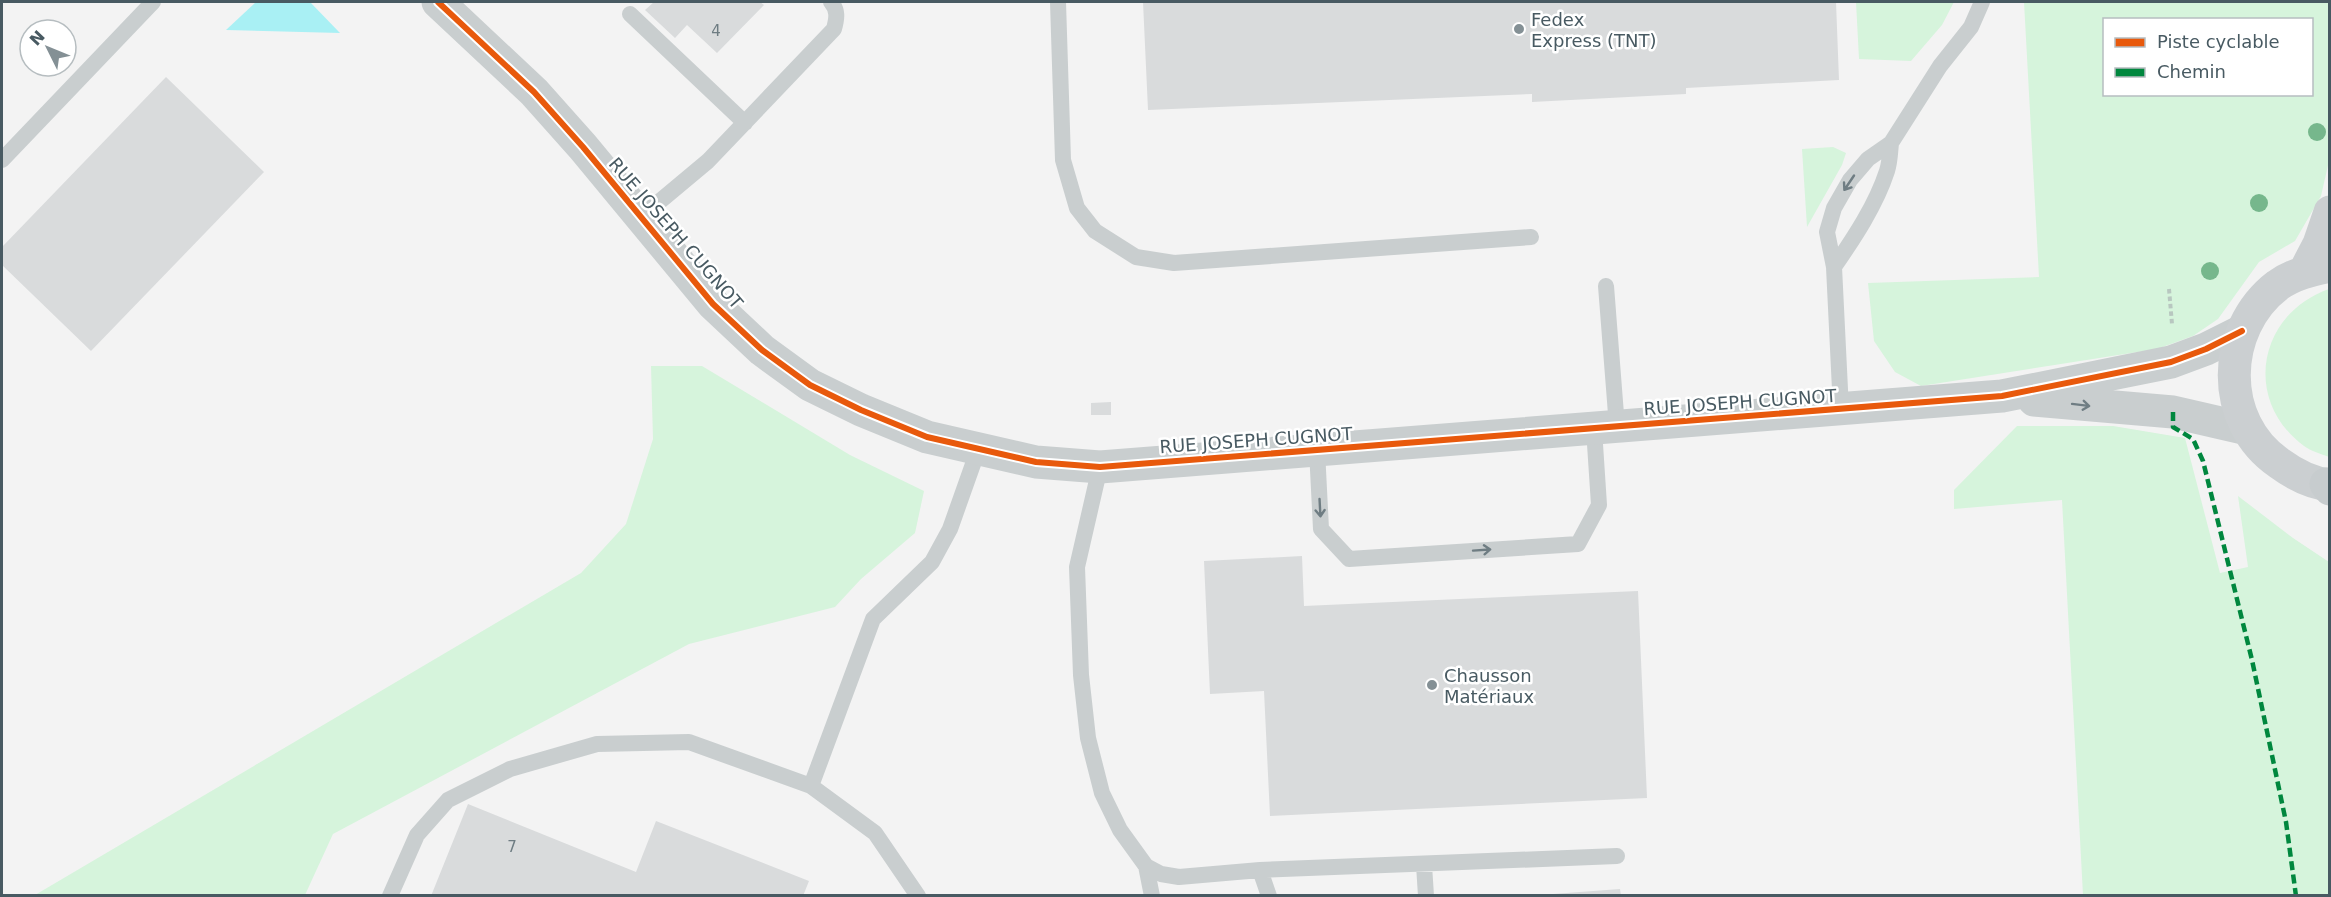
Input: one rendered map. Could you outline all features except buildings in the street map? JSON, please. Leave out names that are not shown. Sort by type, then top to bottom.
[{"type":"main road","points":[[2328,486],[2294,474],[2267,455],[2247,429],[2235,397],[2234,363],[2242,331],[2257,305],[2279,285],[2317,268],[2319,244],[2330,212]]},
{"type":"street","name":"RUE JOSEPH CUGNOT","points":[[438,2],[534,92],[713,304],[762,351],[810,385],[861,410],[927,436],[1036,462],[1100,467],[2002,396],[2171,362],[2206,349],[2242,331]]},
{"type":"street","name":"RUE JOSEPH CUGNOT","points":[[2002,396],[2097,407],[2173,412],[2247,429]]},
{"type":"lane","points":[[2,160],[153,2]]},
{"type":"lane","points":[[641,217],[708,161],[834,29],[837,19],[836,7],[831,2]]},
{"type":"lane","points":[[1058,2],[1063,160],[1077,208],[1095,231],[1136,257],[1174,263],[1531,237]]},
{"type":"lane","points":[[1841,410],[1834,267],[1827,232],[1834,208],[1850,180],[1868,159],[1891,143],[1940,66],[1971,27],[1982,2]]},
{"type":"lane","points":[[630,14],[745,123]]},
{"type":"lane","points":[[1834,267],[1878,192],[1888,169],[1891,143]]},
{"type":"lane","points":[[1317,450],[1320,529],[1349,559],[1578,544],[1599,505],[1605,428],[1606,286]]},
{"type":"lane","points":[[811,786],[873,619],[932,562],[950,529],[978,450]]},
{"type":"lane","points":[[1100,467],[1077,567],[1081,675],[1088,738],[1102,793],[1119,830],[1146,866],[1161,874],[1179,876],[1260,870],[1617,856]]},
{"type":"lane","points":[[390,896],[417,835],[448,800],[510,769],[597,744],[689,742],[811,786],[875,833],[918,896]]},
{"type":"lane","points":[[1424,865],[1426,896]]},
{"type":"lane","points":[[1146,866],[1152,896]]},
{"type":"lane","points":[[1260,870],[1269,896]]},
{"type":"green space","points":[[1856,2],[1954,2],[1942,25],[1911,61],[1859,59]]},
{"type":"green space","points":[[2024,2],[2329,2],[2329,161],[2321,196],[2295,241],[2259,262],[2218,319],[2193,336],[2157,349],[1921,386],[1895,372],[1874,341],[1868,283],[2039,277]]},
{"type":"green space","points":[[1833,147],[1846,153],[1842,165],[1807,227],[1802,149]]},
{"type":"green space","points":[[2330,289],[2329,457],[2304,446],[2284,427],[2272,406],[2266,383],[2267,360],[2274,338],[2286,318],[2305,301]]},
{"type":"green space","points":[[651,366],[702,366],[850,455],[924,491],[915,533],[861,579],[835,607],[689,644],[333,834],[305,895],[35,895],[581,573],[626,524],[653,439]]},
{"type":"green space","points":[[2017,426],[2113,426],[2185,438],[2220,573],[2248,567],[2238,496],[2329,562],[2329,895],[2083,895],[2062,500],[1954,509],[1954,490]]},
{"type":"water","points":[[256,2],[310,2],[340,33],[226,30]]},
{"type":"marked path","points":[[2173,412],[2173,427],[2193,439],[2203,461],[2252,660],[2286,822],[2296,896]]},
{"type":"cycle path","points":[[438,2],[534,92],[583,147],[713,304],[762,350],[810,385],[861,410],[927,437],[1036,462],[1100,467],[2002,396],[2171,362],[2206,349],[2242,331]]},
{"type":"place","name":"Fedex Express (TNT)","points":[[1519,29]]},
{"type":"place","name":"Chausson Matériaux","points":[[1432,685]]}]
